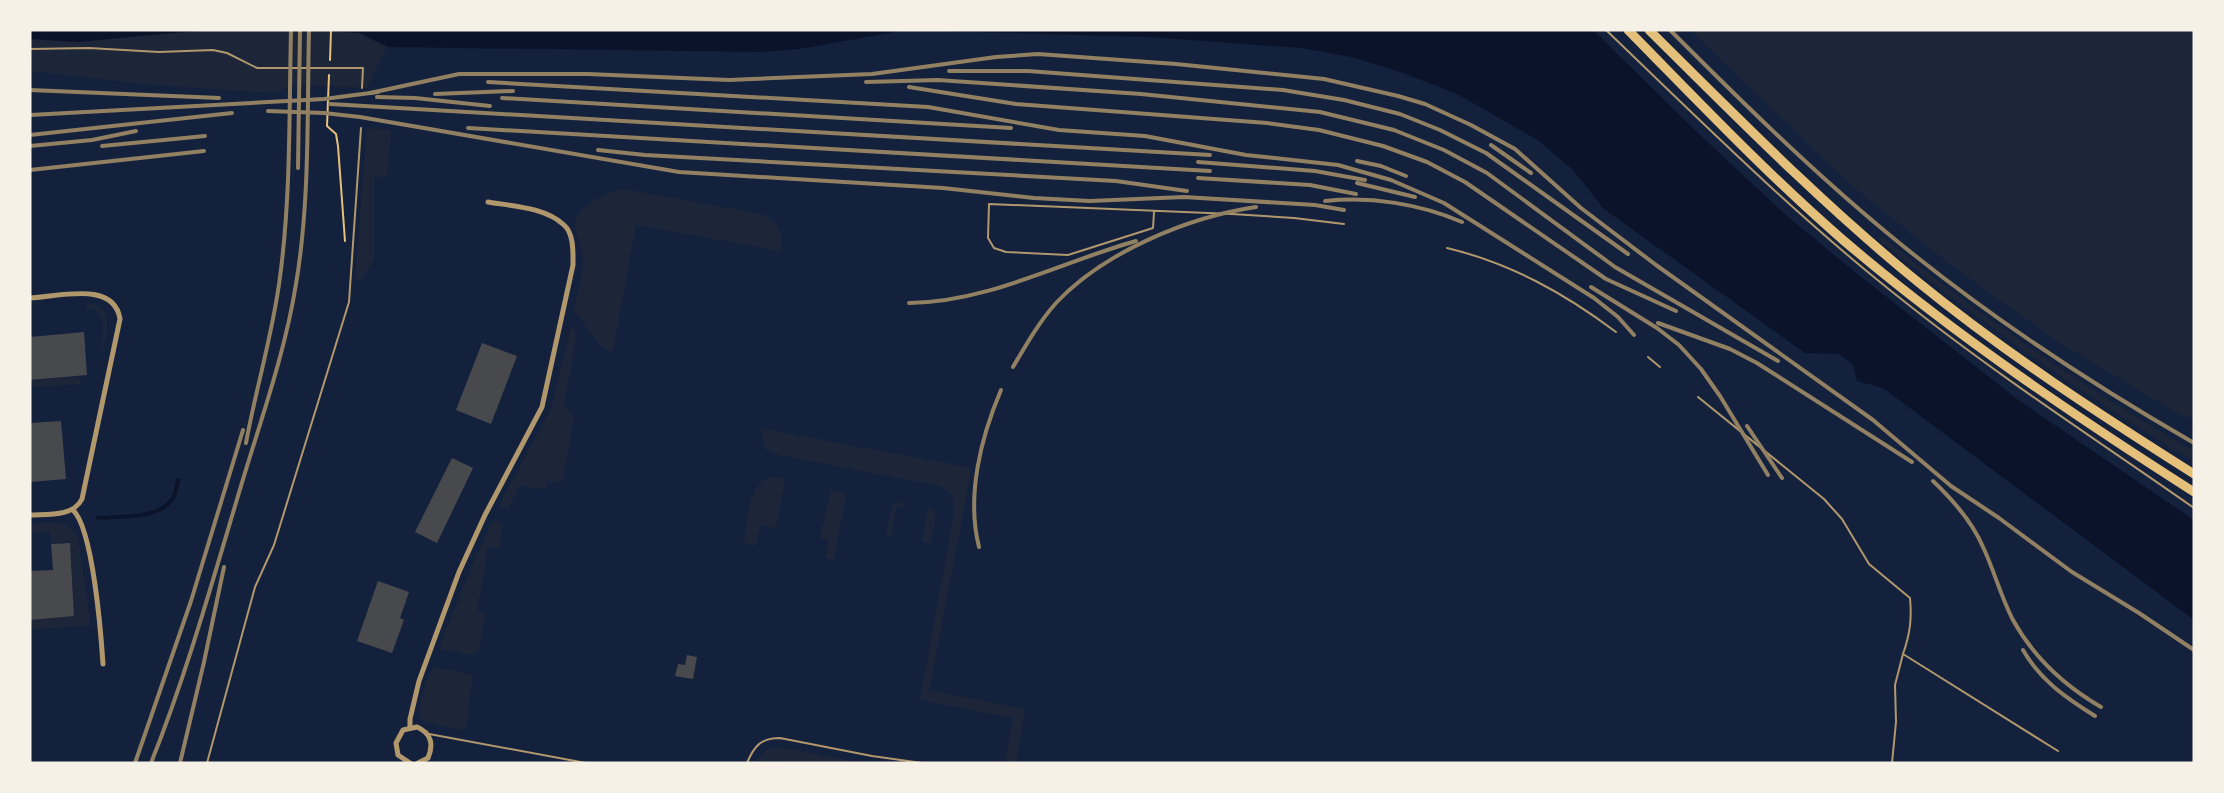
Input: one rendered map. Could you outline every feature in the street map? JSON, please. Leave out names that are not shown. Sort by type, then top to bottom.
[{"type":"highway","points":[[1628,30],[1777,179],[1908,294],[2057,403],[2194,492]]},
{"type":"highway","points":[[1649,30],[1788,168],[1918,282],[1991,339],[2194,474]]},
{"type":"street","points":[[410,728],[419,681],[459,572],[485,515],[542,406],[573,265],[572,242],[565,226],[548,215],[488,202]]},
{"type":"street","points":[[30,298],[91,293],[103,295],[114,302],[118,311],[118,328],[79,505],[66,513],[30,516]]},
{"type":"street","points":[[73,510],[78,515],[87,540],[103,664]]},
{"type":"street","points":[[410,763],[400,761],[396,743],[398,736],[410,728],[424,730],[432,746],[428,758],[421,763]]},
{"type":"lane","points":[[1606,30],[1771,187],[1903,301],[2004,377],[2194,508]]},
{"type":"lane","points":[[30,49],[159,52],[213,50],[227,53],[257,68],[363,68],[362,87]]},
{"type":"lane","points":[[207,763],[255,587],[274,545],[349,302],[361,128]]},
{"type":"lane","points":[[1154,212],[1153,228],[1068,255],[1006,252],[994,248],[988,238],[989,204],[1294,218],[1344,224]]},
{"type":"lane","points":[[1447,248],[1507,266],[1525,274],[1590,312],[1616,332]]},
{"type":"lane","points":[[1647,357],[1660,367]]},
{"type":"lane","points":[[1698,397],[1824,499],[1842,519],[1869,564],[1884,579],[1910,598],[1912,617],[1910,633],[1895,685],[1896,722],[1892,763]]},
{"type":"lane","points":[[1903,654],[2058,751]]},
{"type":"lane","points":[[428,734],[586,763]]},
{"type":"lane","points":[[747,763],[755,747],[769,738],[922,763]]},
{"type":"path","points":[[330,62],[332,30]]},
{"type":"path","points":[[329,73],[327,126],[336,134],[346,255],[351,263]]},
{"type":"shaded area","points":[[30,30],[207,30],[77,42],[30,39]]},
{"type":"shaded area","points":[[207,30],[311,30],[359,33],[387,47],[367,88],[295,85],[274,93],[154,85],[30,71],[30,39]]},
{"type":"shaded area","points":[[311,30],[907,30],[799,49],[761,52],[388,47],[359,33]]},
{"type":"shaded area","points":[[907,30],[1593,30],[1786,215],[1856,273],[2021,402],[2194,520],[2194,620],[1883,388],[1857,381],[1853,365],[1839,354],[1805,353],[1604,209],[1573,170],[1539,141],[1459,95],[1403,73],[1352,57],[1301,48],[1148,37]]},
{"type":"shaded area","points":[[1690,30],[2194,30],[2194,418],[2180,415],[2060,343],[1951,265],[1851,185]]},
{"type":"shaded area","points":[[367,128],[391,130],[387,177],[374,176],[374,260],[361,280],[355,278]]},
{"type":"shaded area","points":[[623,189],[762,214],[779,228],[781,251],[636,225],[613,351],[603,349],[574,311],[583,260],[575,223],[587,205],[602,196]]},
{"type":"shaded area","points":[[1882,237],[1957,295],[2073,377],[2194,451],[2194,462],[2112,411],[1994,329],[1879,240]]},
{"type":"shaded area","points":[[86,303],[95,305],[105,314],[107,328],[103,351],[101,348],[102,319],[96,311],[90,308],[87,311]]},
{"type":"shaded area","points":[[571,327],[577,333],[564,405],[575,420],[570,428],[573,431],[569,439],[571,443],[568,445],[569,454],[565,457],[568,460],[564,463],[567,466],[563,469],[566,472],[562,483],[547,481],[546,490],[519,487],[508,509],[499,505],[551,409]]},
{"type":"shaded area","points":[[80,377],[81,384],[30,387],[30,381]]},
{"type":"shaded area","points":[[763,429],[972,468],[929,690],[1025,709],[1016,763],[1005,763],[1013,718],[920,700],[954,513],[952,495],[940,486],[779,455],[765,448],[762,439]]},
{"type":"shaded area","points":[[773,477],[785,479],[776,528],[760,525],[756,546],[744,543],[753,494],[764,480]]},
{"type":"shaded area","points":[[831,490],[846,494],[834,560],[825,558],[829,540],[820,538]]},
{"type":"shaded area","points":[[895,502],[902,503],[905,508],[896,507],[891,536],[886,535]]},
{"type":"shaded area","points":[[928,508],[936,512],[931,543],[922,542]]},
{"type":"shaded area","points":[[497,521],[502,524],[499,548],[488,547],[477,612],[485,614],[479,650],[472,655],[441,649],[440,645],[478,553],[492,522]]},
{"type":"shaded area","points":[[54,522],[69,526],[78,538],[91,625],[30,630],[30,620],[75,616],[70,542],[51,543],[50,531],[30,532],[30,524]]},
{"type":"shaded area","points":[[434,667],[472,675],[467,712],[469,715],[464,730],[427,723],[420,718],[423,691]]},
{"type":"shaded area","points":[[775,747],[862,763],[774,761],[755,763],[765,751]]},
{"type":"building","points":[[84,332],[87,375],[30,380],[30,337]]},
{"type":"building","points":[[482,343],[517,356],[491,424],[456,410]]},
{"type":"building","points":[[61,421],[66,479],[30,482],[30,423]]},
{"type":"building","points":[[452,458],[473,468],[437,543],[415,532]]},
{"type":"building","points":[[70,543],[74,616],[30,620],[30,571],[53,570],[51,544]]},
{"type":"building","points":[[378,581],[409,592],[400,618],[404,620],[392,653],[357,641]]},
{"type":"building","points":[[687,655],[697,657],[693,679],[675,676],[678,664],[685,665]]},
{"type":"waterway","points":[[98,518],[138,516],[158,510],[173,498],[178,480]]},
{"type":"railway","points":[[246,443],[273,319],[284,246],[289,154],[291,30]]},
{"type":"railway","points":[[298,168],[300,30]]},
{"type":"railway","points":[[151,763],[199,626],[286,335],[296,284],[304,221],[309,30]]},
{"type":"railway","points":[[1670,30],[1803,159],[1922,261],[2035,344],[2194,443]]},
{"type":"railway","points":[[370,93],[459,74],[588,74],[729,80],[872,74],[996,57],[1038,54],[1176,64],[1324,79],[1425,104],[1515,149],[1581,208],[1656,265],[1873,420],[1951,486],[2072,572],[2194,650]]},
{"type":"railway","points":[[949,71],[1028,71],[1283,90],[1344,100],[1400,114],[1440,130],[1486,153],[1628,254]]},
{"type":"railway","points":[[866,82],[938,80],[1141,94],[1320,112],[1394,130],[1444,150],[1487,173],[1615,267],[1778,361]]},
{"type":"railway","points":[[488,82],[928,107],[1059,130],[1145,136],[1246,155],[1338,165],[1391,180],[1444,203],[1594,298],[1618,317],[1634,335]]},
{"type":"railway","points":[[909,87],[1016,104],[1267,123],[1319,130],[1383,146],[1427,162],[1465,182],[1606,279],[1676,311]]},
{"type":"railway","points":[[30,90],[219,98]]},
{"type":"railway","points":[[435,94],[513,91]]},
{"type":"railway","points":[[30,115],[324,99],[378,92]]},
{"type":"railway","points":[[377,97],[415,98],[490,106]]},
{"type":"railway","points":[[502,98],[1011,128]]},
{"type":"railway","points":[[330,104],[1210,155]]},
{"type":"railway","points":[[268,111],[360,117],[679,172],[943,188],[1034,198],[1090,201],[1184,197],[1315,205],[1344,210]]},
{"type":"railway","points":[[30,135],[232,113]]},
{"type":"railway","points":[[468,128],[1210,171]]},
{"type":"railway","points":[[30,146],[92,140],[136,131]]},
{"type":"railway","points":[[102,146],[205,136]]},
{"type":"railway","points":[[1491,145],[1531,173]]},
{"type":"railway","points":[[598,150],[645,155],[1116,181],[1187,191]]},
{"type":"railway","points":[[30,170],[204,151]]},
{"type":"railway","points":[[1357,161],[1381,166],[1406,176]]},
{"type":"railway","points":[[1198,162],[1315,171],[1365,180]]},
{"type":"railway","points":[[1198,178],[1310,185],[1356,194]]},
{"type":"railway","points":[[1357,183],[1415,197]]},
{"type":"railway","points":[[1325,201],[1360,200],[1395,203],[1429,210],[1462,222]]},
{"type":"railway","points":[[1013,367],[1038,326],[1056,303],[1098,268],[1122,253],[1175,228],[1256,207]]},
{"type":"railway","points":[[909,303],[968,296],[1024,280],[1136,241]]},
{"type":"railway","points":[[1591,287],[1657,328],[1679,345],[1701,369],[1720,396],[1768,475]]},
{"type":"railway","points":[[1658,323],[1730,349],[1757,363],[1912,462]]},
{"type":"railway","points":[[979,547],[975,528],[975,487],[987,427],[1001,390]]},
{"type":"railway","points":[[1747,426],[1782,478]]},
{"type":"railway","points":[[135,763],[191,601],[243,430]]},
{"type":"railway","points":[[1933,481],[1955,503],[1979,537],[2013,620],[2030,647],[2062,680],[2101,707]]},
{"type":"railway","points":[[180,763],[224,567]]},
{"type":"railway","points":[[2023,650],[2054,688],[2095,716]]}]
